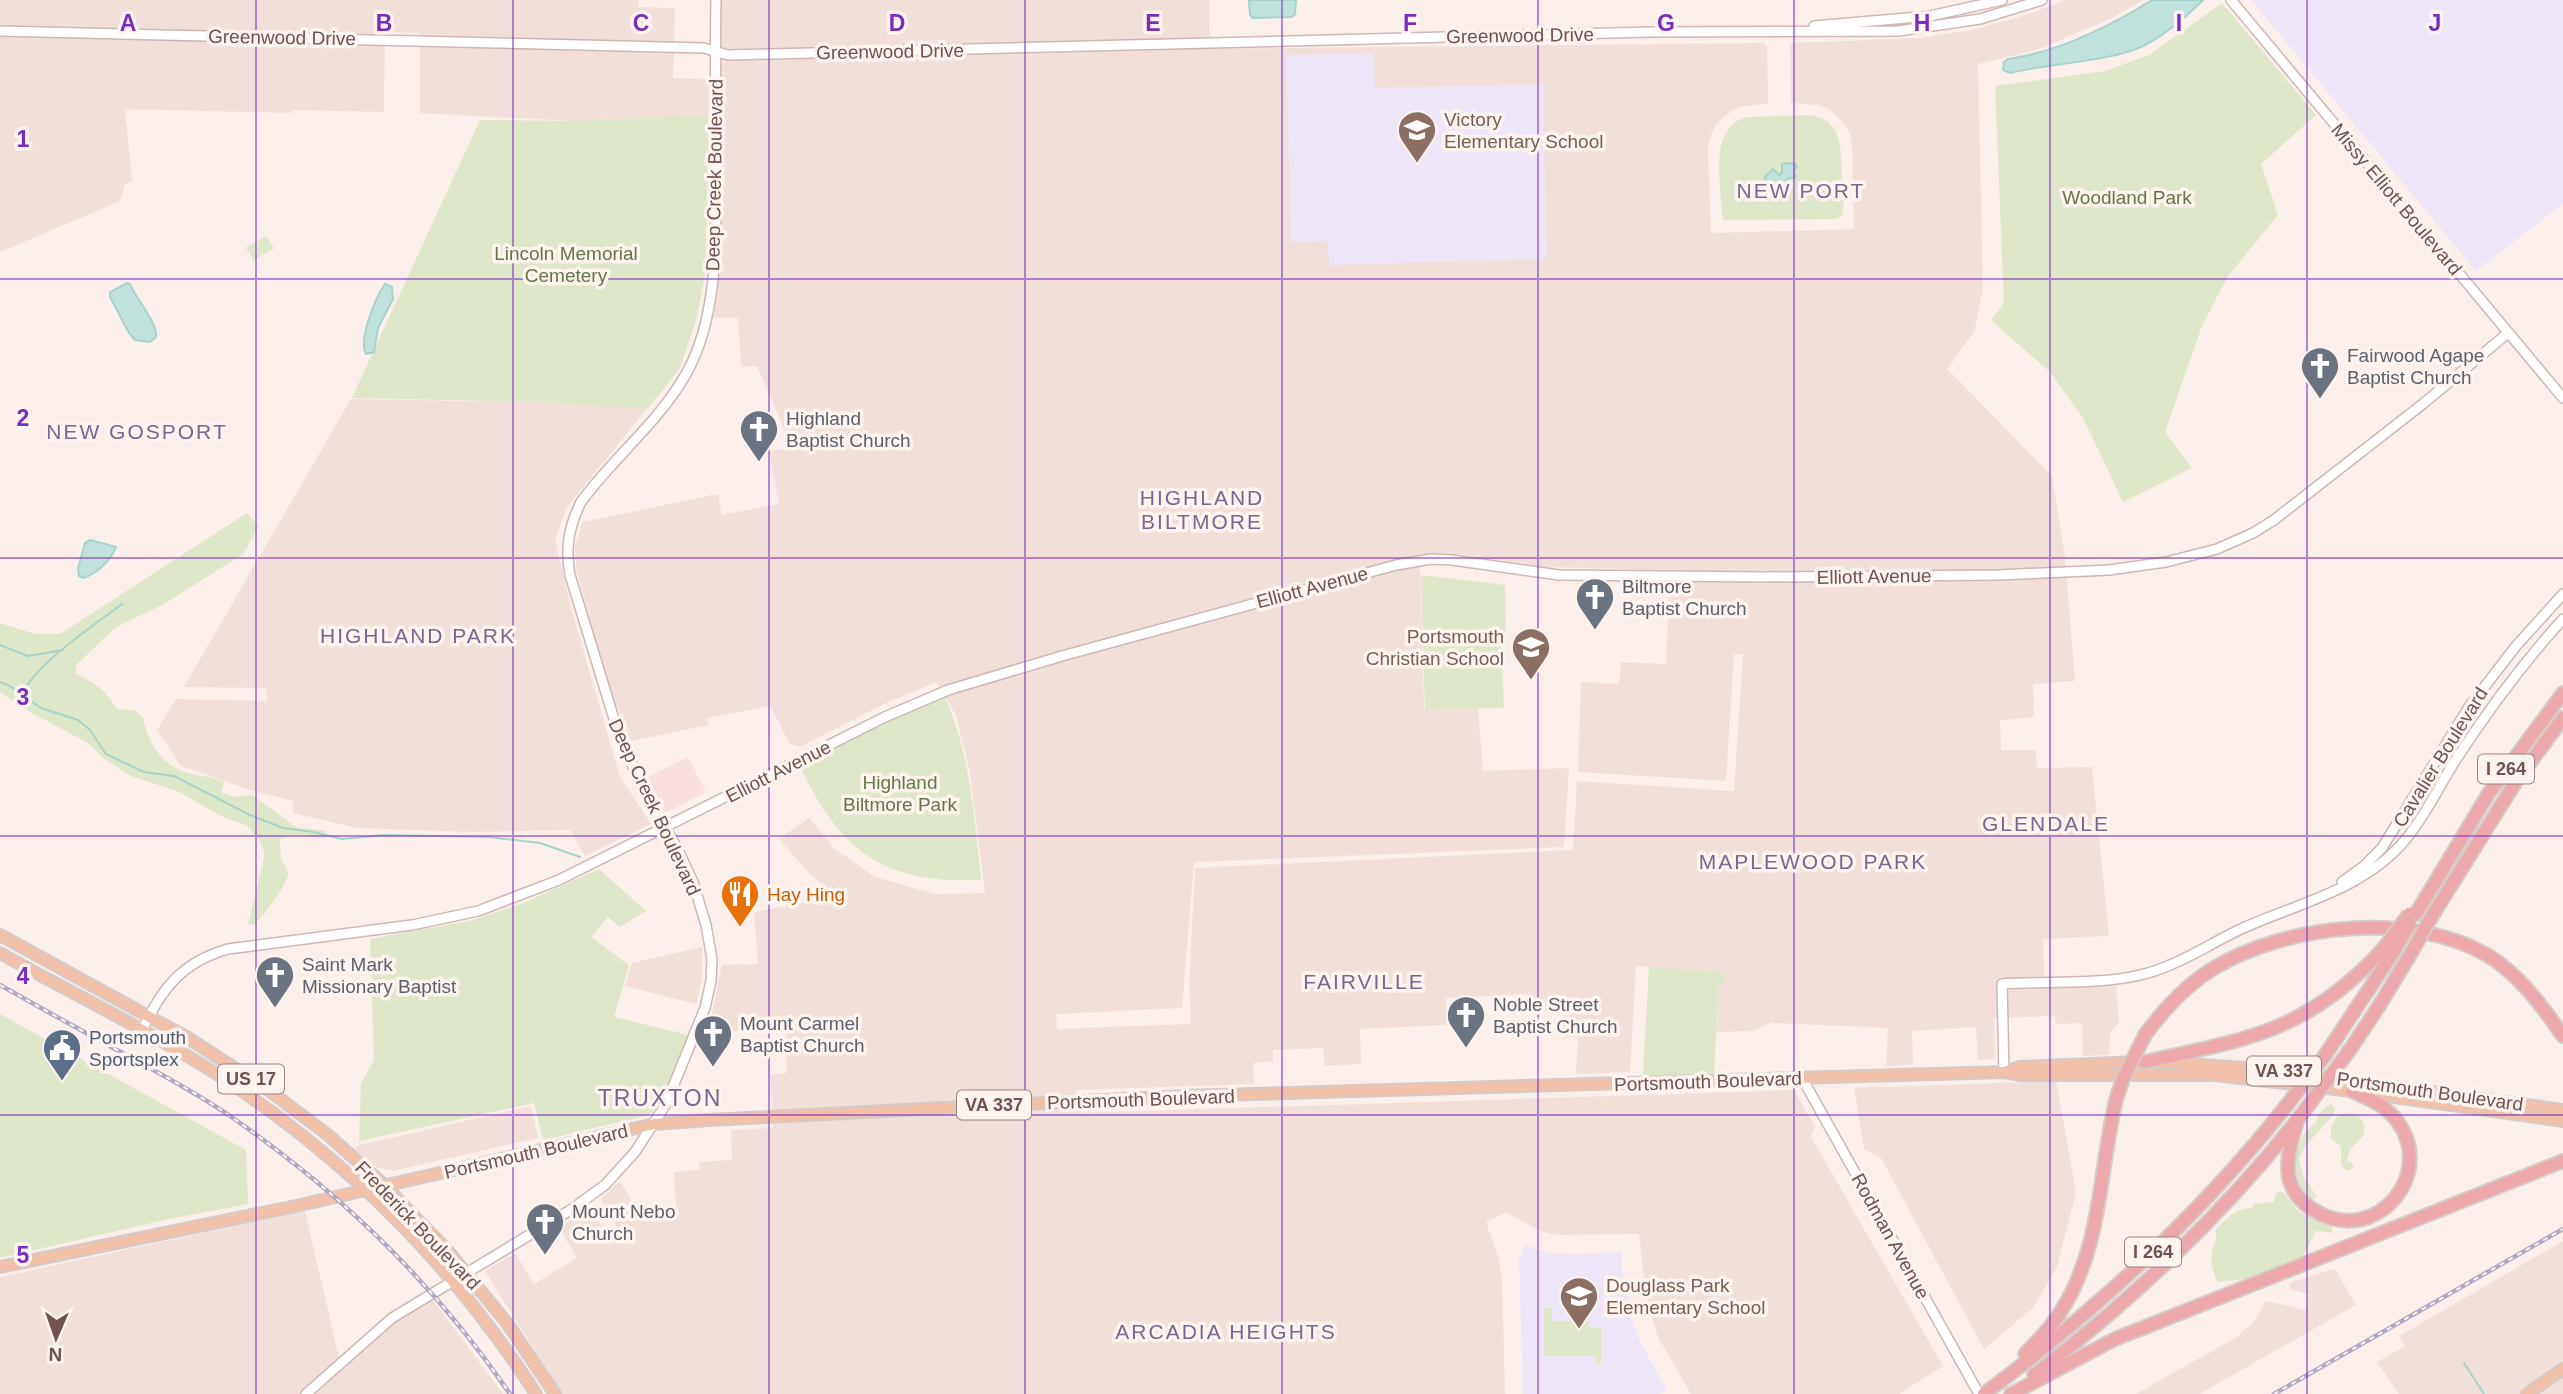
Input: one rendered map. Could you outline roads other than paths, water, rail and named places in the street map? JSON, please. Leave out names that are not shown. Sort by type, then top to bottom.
[{"type":"highway","name":"I 264","points":[[1981,1394],[2088,1312],[2149,1256],[2210,1195],[2291,1100],[2326,1054],[2388,950],[2489,793],[2563,693]]},
{"type":"highway","name":"I 264","points":[[2010,1394],[2101,1320],[2165,1262],[2221,1205],[2298,1119],[2379,1006],[2515,783],[2563,718]]},
{"type":"highway","points":[[1996,1385],[2052,1325],[2081,1273],[2094,1232],[2116,1100],[2122,1081],[2145,1035],[2164,1010],[2197,979],[2248,951],[2305,934],[2386,929],[2421,931],[2455,940],[2488,955],[2525,986],[2563,1036]]},
{"type":"highway","points":[[2144,1062],[2224,1045],[2278,1028],[2334,996],[2388,950]]},
{"type":"highway","points":[[2298,1119],[2287,1163],[2291,1184],[2301,1200],[2318,1213],[2336,1220],[2354,1221],[2379,1212],[2395,1200],[2406,1181],[2410,1150],[2402,1129],[2389,1112],[2381,1105],[2352,1091]]},
{"type":"highway","points":[[2010,1394],[2115,1339],[2563,1161]]},
{"type":"main road","name":"Frederick Boulevard","points":[[0,935],[188,1038],[267,1089],[328,1135],[385,1186],[466,1272],[529,1354],[555,1394]]},
{"type":"main road","name":"Frederick Boulevard","points":[[0,953],[225,1079],[325,1154],[367,1190],[453,1280],[486,1320],[536,1394]]},
{"type":"main road","name":"Portsmouth Boulevard","points":[[2004,1072],[2020,1067],[2190,1062],[2273,1070],[2563,1110]]},
{"type":"main road","name":"Portsmouth Boulevard","points":[[0,1267],[367,1190],[654,1124],[709,1119],[1183,1096],[2004,1072],[2021,1075],[2215,1075],[2563,1121]]},
{"type":"main road","points":[[2527,1394],[2563,1369]]},
{"type":"street","name":"Deep Creek Boulevard","points":[[306,1394],[375,1331],[419,1300],[590,1197],[621,1168],[654,1124],[676,1081],[705,1008],[712,966],[710,940],[693,882],[640,783],[618,732],[570,575],[567,550],[572,521],[581,502],[667,401],[687,373],[698,344],[711,291],[716,249],[716,0]]},
{"type":"street","name":"Greenwood Drive","points":[[1781,29],[1930,16],[2002,0]]},
{"type":"street","name":"Greenwood Drive","points":[[0,31],[704,47],[728,55],[1781,29],[1873,31],[1932,27],[1980,19],[2042,0]]},
{"type":"street","name":"Missy Elliott Boulevard","points":[[2231,0],[2563,398]]},
{"type":"street","name":"Elliott Avenue","points":[[142,1031],[155,1002],[175,978],[196,962],[215,953],[228,949],[412,925],[478,911],[559,880],[885,717],[948,690],[1323,583],[1413,561],[1459,560],[1559,575],[1765,578],[2075,572],[2131,568],[2187,558],[2240,539],[2274,520],[2508,333]]},
{"type":"street","name":"Cavalier Boulevard","points":[[2303,904],[2351,876],[2382,848],[2469,707],[2516,646],[2563,594]]},
{"type":"street","name":"Cavalier Boulevard","points":[[2004,1072],[2002,984],[2109,979],[2140,975],[2170,965],[2251,925],[2361,878],[2397,850],[2416,826],[2451,767],[2495,702],[2563,619]]},
{"type":"street","name":"Rodman Avenue","points":[[1802,1078],[1981,1394]]},
{"type":"water","points":[[1249,0],[1296,0],[1295,14],[1292,17],[1253,18],[1250,15]]},
{"type":"water","points":[[2152,0],[2203,0],[2167,31],[2151,42],[2129,51],[2010,73],[2003,70],[2004,62],[2008,59],[2046,51],[2083,37]]},
{"type":"water","points":[[1794,163],[1797,167],[1794,170],[1795,178],[1786,181],[1788,195],[1775,195],[1775,189],[1764,178],[1773,169],[1779,175],[1782,172],[1782,164]]},
{"type":"water","points":[[127,283],[154,325],[156,337],[150,342],[135,340],[110,297],[110,292]]},
{"type":"water","points":[[385,284],[392,287],[393,299],[378,328],[374,352],[366,354],[366,329]]},
{"type":"water","points":[[90,540],[116,547],[103,566],[83,578],[79,576],[78,568],[85,543]]},
{"type":"waterway","points":[[22,694],[29,682],[53,658],[122,604]]},
{"type":"waterway","points":[[0,645],[28,656],[63,650]]},
{"type":"waterway","points":[[0,682],[41,708],[78,720],[90,730],[106,754],[144,772],[174,776],[250,815],[283,828],[342,839],[385,835],[488,837],[540,843],[580,857]]},
{"type":"waterway","points":[[2464,1363],[2484,1394]]},
{"type":"railway","points":[[0,985],[208,1102],[271,1145],[310,1176],[383,1242],[417,1278],[450,1315],[510,1394]]},
{"type":"railway","points":[[2274,1394],[2563,1229]]},
{"type":"place","name":"Victory Elementary School","points":[[1417,164]]},
{"type":"place","name":"Fairwood Agape Baptist Church","points":[[2320,400]]},
{"type":"place","name":"Highland Baptist Church","points":[[759,463]]},
{"type":"place","name":"Biltmore Baptist Church","points":[[1595,631]]},
{"type":"place","name":"Portsmouth Christian School","points":[[1531,681]]},
{"type":"place","name":"Hay Hing","points":[[740,928]]},
{"type":"place","name":"Saint Mark Missionary Baptist","points":[[275,1009]]},
{"type":"place","name":"Noble Street Baptist Church","points":[[1466,1049]]},
{"type":"place","name":"Mount Carmel Baptist Church","points":[[713,1068]]},
{"type":"place","name":"Portsmouth Sportsplex","points":[[62,1082]]},
{"type":"place","name":"Mount Nebo Church","points":[[545,1256]]},
{"type":"place","name":"Douglass Park Elementary School","points":[[1579,1330]]},
{"type":"district","name":"NEW PORT","points":[[1801,191]]},
{"type":"district","name":"NEW GOSPORT","points":[[137,432]]},
{"type":"district","name":"HIGHLAND BILTMORE","points":[[1202,510]]},
{"type":"district","name":"HIGHLAND PARK","points":[[418,636]]},
{"type":"district","name":"GLENDALE","points":[[2046,824]]},
{"type":"district","name":"MAPLEWOOD PARK","points":[[1813,862]]},
{"type":"district","name":"FAIRVILLE","points":[[1364,982]]},
{"type":"district","name":"TRUXTON","points":[[660,1098]]},
{"type":"district","name":"ARCADIA HEIGHTS","points":[[1226,1332]]},
{"type":"park label","name":"Woodland Park","points":[[2127,197]]},
{"type":"park label","name":"Lincoln Memorial Cemetery","points":[[566,264]]},
{"type":"park label","name":"Highland Biltmore Park","points":[[900,793]]}]
